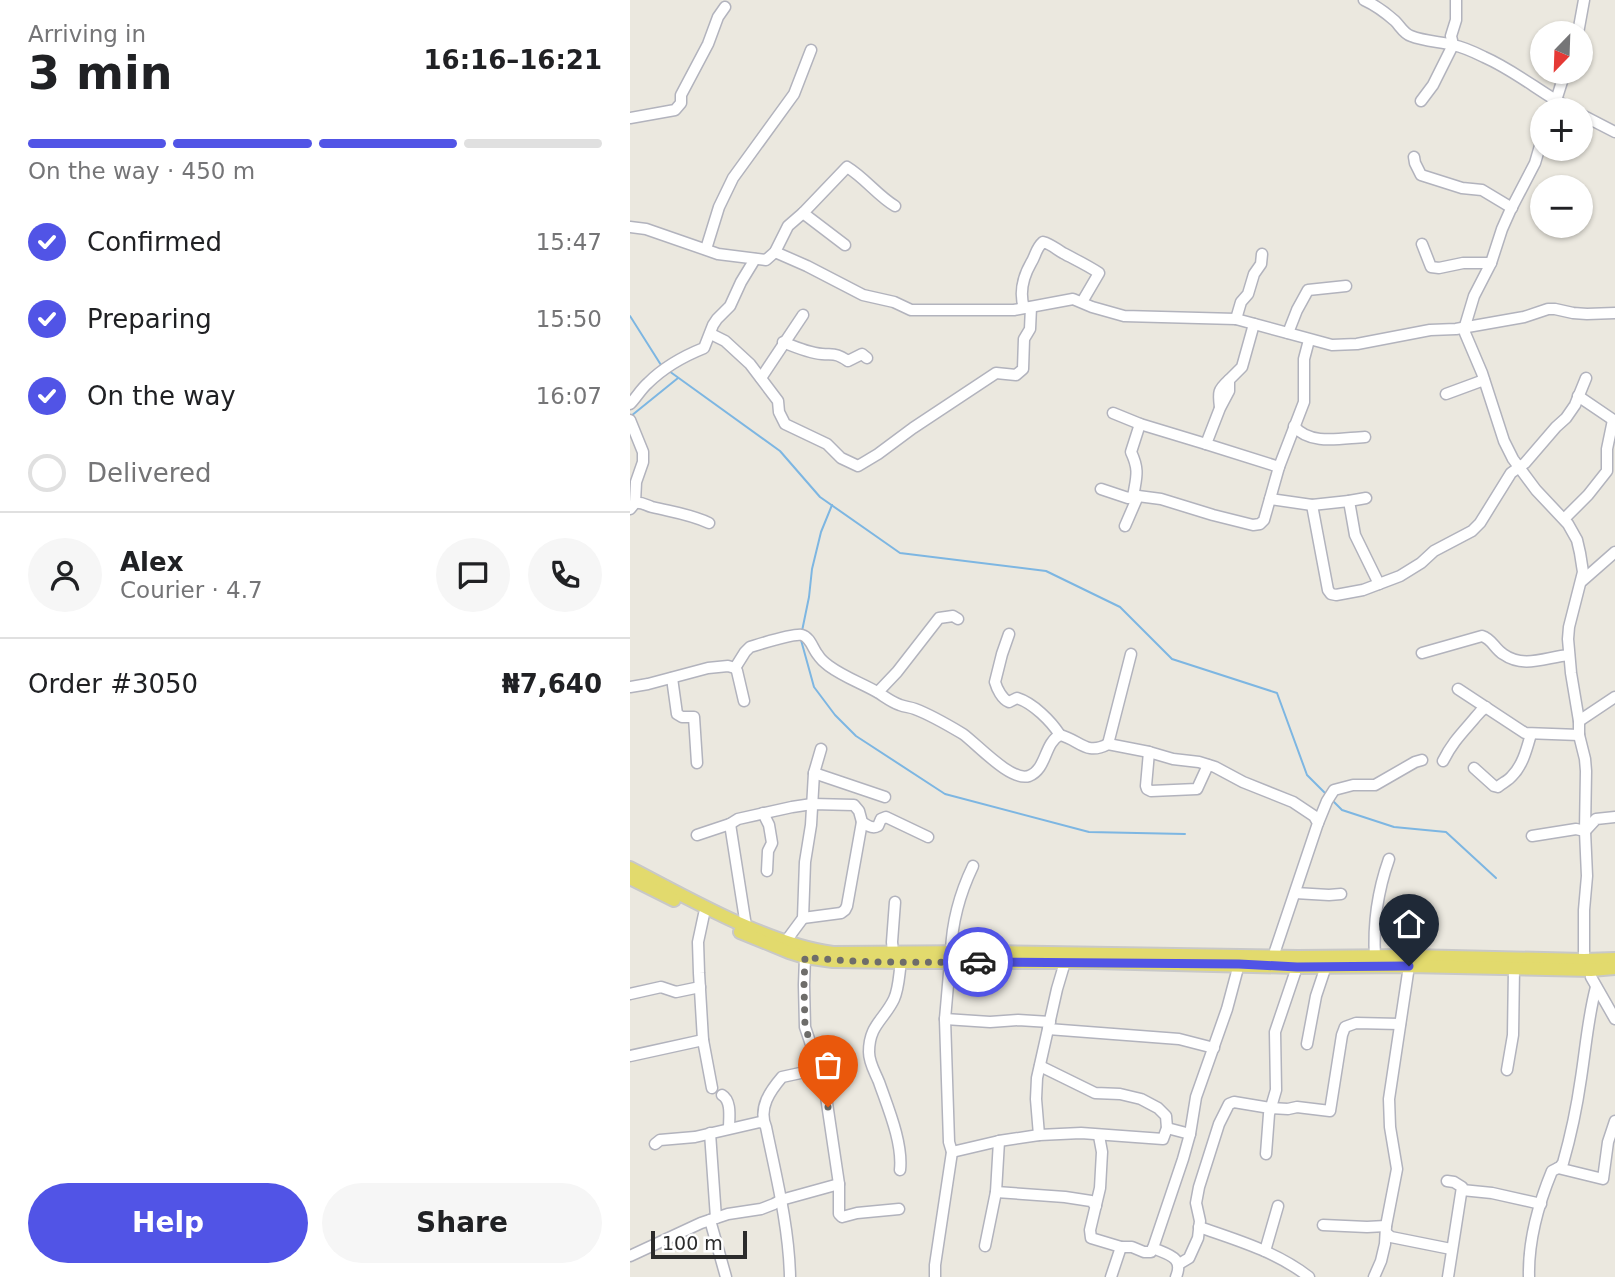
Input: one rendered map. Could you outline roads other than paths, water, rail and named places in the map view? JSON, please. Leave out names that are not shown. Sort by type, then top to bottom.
[{"type":"main road","points":[[630,868],[746,926],[786,941],[811,950],[876,957]]},
{"type":"main road","points":[[630,878],[743,933],[789,952],[832,961],[876,957],[1374,957],[1514,968],[1587,965],[1615,959]]},
{"type":"main road","points":[[950,957],[1297,967],[1409,966],[1454,962],[1615,968]]},
{"type":"street","points":[[1364,0],[1395,21],[1408,36],[1452,45],[1504,66],[1544,98]]},
{"type":"street","points":[[1421,101],[1433,85],[1452,45],[1456,0]]},
{"type":"street","points":[[1580,21],[1584,0]]},
{"type":"street","points":[[630,118],[675,110],[681,103],[681,95],[708,44],[718,17],[725,8]]},
{"type":"street","points":[[706,249],[719,207],[733,178],[794,94],[811,50]]},
{"type":"street","points":[[1593,121],[1615,132]]},
{"type":"street","points":[[1414,157],[1421,175],[1462,188],[1482,190],[1511,208]]},
{"type":"street","points":[[1536,161],[1511,208],[1491,263],[1474,296],[1465,333],[1504,441],[1536,490],[1564,519],[1577,540],[1583,572],[1568,639],[1586,771],[1587,876],[1584,911],[1587,965],[1596,987],[1615,1019]]},
{"type":"street","points":[[630,227],[646,229],[718,254],[766,260],[775,252],[788,226],[847,167],[895,206]]},
{"type":"street","points":[[803,213],[845,244]]},
{"type":"street","points":[[711,334],[725,341],[750,364],[778,401],[779,412],[785,424],[827,444],[841,458],[859,466],[996,373],[1016,375],[1023,369],[1024,339],[1030,329],[1027,308],[1021,299],[1023,279],[1043,242],[1051,244],[1098,273],[1082,302]]},
{"type":"street","points":[[1422,244],[1431,267],[1491,263]]},
{"type":"street","points":[[775,252],[863,295],[894,302],[911,310],[1003,310],[1073,299],[1124,316],[1236,319],[1332,345],[1357,344],[1430,330],[1456,329],[1524,317],[1548,309],[1587,314],[1615,313]]},
{"type":"street","points":[[1236,319],[1241,302],[1248,294],[1254,274],[1259,269],[1262,254]]},
{"type":"street","points":[[630,404],[657,375],[690,353],[704,348],[717,319],[730,306],[755,259]]},
{"type":"street","points":[[1288,333],[1308,290],[1346,286]]},
{"type":"street","points":[[761,378],[803,315]]},
{"type":"street","points":[[1206,444],[1229,391],[1229,380],[1242,367],[1254,324]]},
{"type":"street","points":[[1101,489],[1128,498],[1135,496],[1161,499],[1213,515],[1253,525],[1260,524],[1264,520],[1279,467],[1304,402],[1304,359],[1310,340]]},
{"type":"street","points":[[783,342],[821,354],[833,354],[848,361],[862,354],[867,358]]},
{"type":"street","points":[[1312,505],[1331,594],[1363,590],[1411,570],[1434,551],[1472,531],[1480,523],[1511,473],[1520,468],[1566,418],[1575,405],[1586,378]]},
{"type":"street","points":[[1446,394],[1484,380]]},
{"type":"street","points":[[1564,519],[1607,471],[1607,449],[1614,420],[1578,396]]},
{"type":"street","points":[[1114,412],[1140,424],[1279,467]]},
{"type":"street","points":[[630,420],[643,453],[633,506]]},
{"type":"street","points":[[1125,526],[1135,496],[1138,469],[1130,452],[1140,424]]},
{"type":"street","points":[[1294,426],[1303,435],[1310,437],[1365,438]]},
{"type":"street","points":[[1270,499],[1312,505],[1366,498]]},
{"type":"street","points":[[1349,501],[1355,535],[1379,584]]},
{"type":"street","points":[[633,506],[641,502],[709,523]]},
{"type":"street","points":[[1582,581],[1615,552]]},
{"type":"street","points":[[878,692],[939,618],[953,616],[958,619]]},
{"type":"street","points":[[1009,634],[995,682],[1006,702],[1017,698],[1023,700],[1060,735],[1094,750],[1108,744],[1131,654]]},
{"type":"street","points":[[735,668],[750,648],[801,635],[808,638],[821,659],[844,676],[897,704],[914,708],[951,727],[996,762],[1022,777],[1037,771],[1054,738],[1060,735]]},
{"type":"street","points":[[1422,653],[1482,636],[1489,638],[1506,657],[1525,663],[1569,655]]},
{"type":"street","points":[[630,687],[708,668],[728,666],[737,671],[744,701]]},
{"type":"street","points":[[673,678],[677,714],[682,717],[694,716],[697,763]]},
{"type":"street","points":[[1458,689],[1531,734],[1579,735]]},
{"type":"street","points":[[1579,721],[1615,697]]},
{"type":"street","points":[[1443,761],[1459,734],[1486,707]]},
{"type":"street","points":[[1474,768],[1498,787],[1512,776],[1520,765],[1531,734]]},
{"type":"street","points":[[1108,744],[1208,765],[1293,802],[1314,816],[1318,823]]},
{"type":"street","points":[[786,941],[803,918],[805,862],[811,825],[814,773],[821,750]]},
{"type":"street","points":[[1149,752],[1146,786],[1151,791],[1194,790],[1208,765]]},
{"type":"street","points":[[1273,957],[1318,823],[1334,790],[1353,785],[1375,785],[1422,760]]},
{"type":"street","points":[[814,773],[885,797]]},
{"type":"street","points":[[697,835],[738,819],[763,813],[812,804],[854,805],[862,822],[845,910],[841,913],[803,918]]},
{"type":"street","points":[[763,813],[769,825],[772,843],[768,851],[767,871]]},
{"type":"street","points":[[862,822],[876,828],[881,819],[886,817],[928,837]]},
{"type":"street","points":[[1585,831],[1596,819],[1615,817]]},
{"type":"street","points":[[730,824],[746,926]]},
{"type":"street","points":[[1532,836],[1576,829],[1585,831]]},
{"type":"street","points":[[1374,957],[1381,881],[1389,859]]},
{"type":"street","points":[[935,1277],[934,1265],[952,1152],[949,1142],[945,1019],[950,957],[955,918],[973,866]]},
{"type":"street","points":[[1295,893],[1340,894]]},
{"type":"street","points":[[895,902],[892,942],[897,957],[896,994],[872,1031],[869,1052],[891,1118],[901,1161],[900,1170]]},
{"type":"street","points":[[704,914],[698,942],[700,987],[703,1040],[712,1088]]},
{"type":"street","points":[[805,957],[805,1027],[822,1074],[839,1184],[839,1214],[842,1217],[898,1209]]},
{"type":"street","points":[[1039,1135],[1037,1078],[1065,962]]},
{"type":"street","points":[[1100,1136],[1100,1188],[1095,1202],[1091,1238],[1147,1253],[1153,1248],[1183,1158],[1196,1097],[1227,1009],[1239,964]]},
{"type":"street","points":[[1307,1044],[1316,996],[1326,966]]},
{"type":"street","points":[[1374,1277],[1381,1261],[1396,1169],[1389,1099],[1409,966]]},
{"type":"street","points":[[1266,1154],[1270,1108],[1276,1090],[1275,1032],[1297,967]]},
{"type":"street","points":[[1507,1070],[1513,1035],[1514,968]]},
{"type":"street","points":[[630,995],[661,987],[676,992],[700,987]]},
{"type":"street","points":[[1529,1277],[1534,1221],[1552,1171],[1563,1163],[1572,1132],[1588,1022],[1596,987]]},
{"type":"street","points":[[945,1019],[990,1022],[1017,1020],[1179,1039],[1214,1048]]},
{"type":"street","points":[[1179,1264],[1189,1258],[1198,1238],[1200,1221],[1196,1203],[1199,1187],[1219,1124],[1229,1104],[1234,1102],[1270,1108],[1297,1107],[1330,1111],[1345,1027],[1356,1023],[1400,1024]]},
{"type":"street","points":[[630,1056],[703,1040]]},
{"type":"street","points":[[952,1152],[1039,1135],[1081,1133],[1163,1139],[1167,1128],[1166,1116],[1158,1108],[1141,1099],[1120,1094],[1095,1093],[1040,1066]]},
{"type":"street","points":[[790,1277],[789,1251],[764,1123],[764,1104],[782,1077],[806,1072],[822,1074]]},
{"type":"street","points":[[722,1095],[728,1101],[729,1128]]},
{"type":"street","points":[[1558,1168],[1603,1179],[1608,1142],[1615,1121]]},
{"type":"street","points":[[655,1144],[660,1140],[695,1137],[764,1123]]},
{"type":"street","points":[[1167,1128],[1189,1135]]},
{"type":"street","points":[[710,1133],[713,1219],[726,1277]]},
{"type":"street","points":[[985,1247],[996,1192],[999,1141]]},
{"type":"street","points":[[1447,1181],[1462,1187],[1448,1277]]},
{"type":"street","points":[[630,1256],[727,1214],[761,1209],[781,1200],[839,1184]]},
{"type":"street","points":[[1462,1190],[1492,1193],[1541,1204]]},
{"type":"street","points":[[996,1192],[1095,1202]]},
{"type":"street","points":[[1265,1251],[1278,1206]]},
{"type":"street","points":[[1323,1225],[1386,1229]]},
{"type":"street","points":[[1199,1227],[1265,1251],[1309,1277]]},
{"type":"street","points":[[1386,1229],[1391,1237],[1451,1249]]},
{"type":"street","points":[[1111,1277],[1121,1247]]},
{"type":"street","points":[[1153,1248],[1174,1257],[1180,1269],[1176,1277]]},
{"type":"waterway","points":[[630,316],[661,365]]},
{"type":"waterway","points":[[669,371],[780,451],[820,497],[900,553],[1046,571],[1120,607],[1172,659],[1277,693],[1307,775],[1326,794]]},
{"type":"waterway","points":[[631,416],[678,378]]},
{"type":"waterway","points":[[802,631],[812,569],[821,532],[832,505]]},
{"type":"waterway","points":[[801,640],[814,687],[835,715],[856,736],[945,794],[1089,832],[1185,834]]},
{"type":"waterway","points":[[1333,801],[1342,810],[1394,827],[1446,832],[1496,878]]}]
